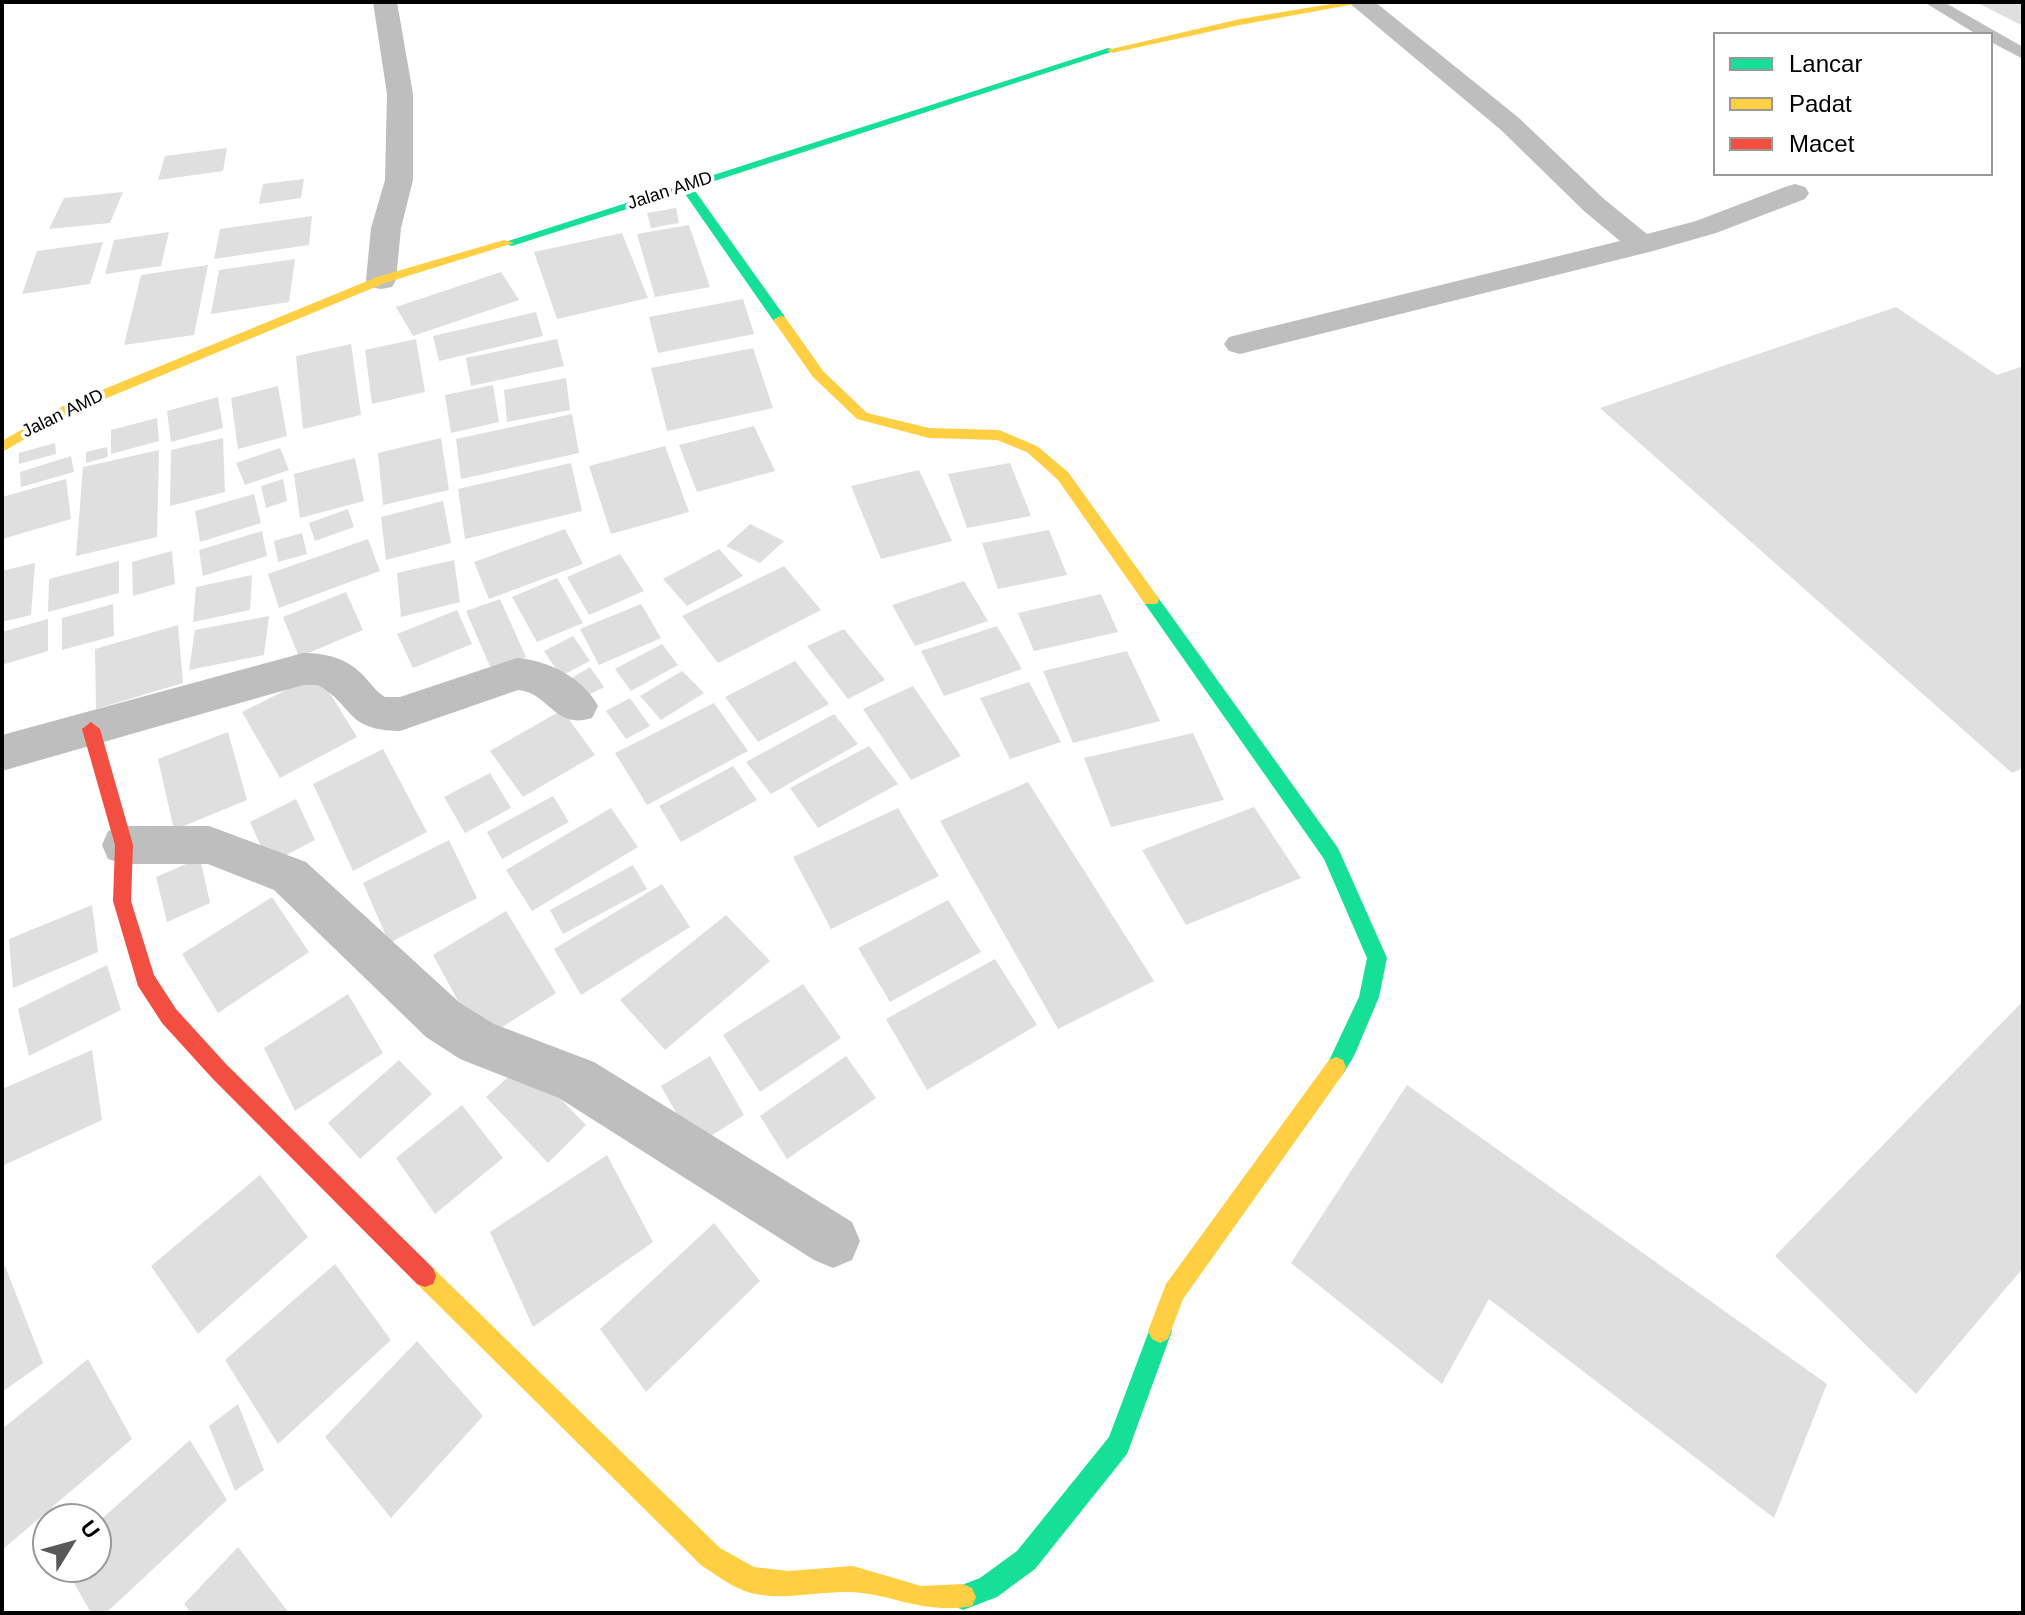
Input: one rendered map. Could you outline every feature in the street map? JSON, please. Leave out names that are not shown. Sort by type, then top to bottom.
[{"type":"street","points":[[381,280],[386,228],[399,180],[400,94],[385,2]]},
{"type":"street","points":[[1361,2],[1510,124],[1642,245]]},
{"type":"street","name":"Jalan AMD","points":[[2,447],[68,409],[381,280],[582,221],[1097,53],[1240,22],[1361,2]]},
{"type":"street","points":[[91,729],[124,845],[122,901],[131,938],[145,979],[169,1016],[287,1138],[711,1557],[751,1580],[788,1584],[853,1579],[921,1599],[963,1597],[988,1588],[1026,1560],[1118,1445],[1174,1292],[1344,1056],[1369,997],[1377,958],[1331,854],[1063,476],[1032,449],[999,435],[929,433],[862,416],[818,374],[686,186]]},
{"type":"street","points":[[1240,344],[1642,245],[1706,227],[1795,193]]},
{"type":"street","points":[[2,753],[303,669],[325,670],[339,677],[365,709],[382,716],[400,714],[517,674],[533,674],[545,679],[577,706]]},
{"type":"street","points":[[124,845],[209,845],[290,876],[443,1020],[478,1042],[576,1080],[833,1241]]},
{"type":"lane","points":[[1932,2],[1985,32]]},
{"type":"lane","points":[[1993,37],[2023,54]]},
{"type":"building","points":[[1976,2],[2023,2],[2023,26]]},
{"type":"building","points":[[227,148],[223,171],[158,180],[165,156]]},
{"type":"building","points":[[304,179],[301,198],[259,204],[263,184]]},
{"type":"building","points":[[123,192],[110,223],[49,229],[64,198]]},
{"type":"building","points":[[676,208],[679,223],[651,228],[647,213]]},
{"type":"building","points":[[312,216],[309,245],[214,259],[220,229]]},
{"type":"building","points":[[689,225],[710,287],[655,297],[637,234]]},
{"type":"building","points":[[169,232],[161,266],[105,274],[114,240]]},
{"type":"building","points":[[622,233],[648,298],[557,319],[534,252]]},
{"type":"building","points":[[103,242],[90,284],[22,294],[37,251]]},
{"type":"building","points":[[295,259],[289,302],[211,314],[219,270]]},
{"type":"building","points":[[208,265],[194,335],[124,345],[141,275]]},
{"type":"building","points":[[501,272],[519,300],[413,336],[396,307]]},
{"type":"building","points":[[743,299],[754,334],[658,353],[649,317]]},
{"type":"building","points":[[1896,307],[1997,375],[2023,366],[2023,768],[2012,773],[1600,408]]},
{"type":"building","points":[[536,312],[543,336],[439,361],[433,336]]},
{"type":"building","points":[[416,339],[425,392],[372,404],[365,350]]},
{"type":"building","points":[[557,339],[564,366],[471,386],[466,358]]},
{"type":"building","points":[[351,344],[361,415],[303,429],[296,356]]},
{"type":"building","points":[[753,348],[773,408],[667,431],[651,368]]},
{"type":"building","points":[[566,378],[570,410],[507,422],[504,390]]},
{"type":"building","points":[[493,385],[499,422],[451,433],[445,395]]},
{"type":"building","points":[[278,386],[287,436],[238,449],[231,398]]},
{"type":"building","points":[[218,397],[223,428],[171,442],[167,411]]},
{"type":"building","points":[[572,414],[579,453],[461,479],[456,439]]},
{"type":"building","points":[[157,418],[159,441],[111,454],[111,430]]},
{"type":"building","points":[[754,426],[775,471],[697,492],[679,445]]},
{"type":"building","points":[[223,438],[225,492],[170,506],[171,450]]},
{"type":"building","points":[[441,438],[449,490],[383,505],[378,453]]},
{"type":"building","points":[[55,443],[56,454],[19,464],[19,453]]},
{"type":"building","points":[[665,446],[689,512],[611,534],[589,466]]},
{"type":"building","points":[[107,447],[108,457],[86,463],[86,452]]},
{"type":"building","points":[[280,448],[289,470],[245,485],[236,463]]},
{"type":"building","points":[[159,450],[157,537],[76,556],[83,467]]},
{"type":"building","points":[[71,456],[74,472],[21,487],[20,472]]},
{"type":"building","points":[[355,458],[364,501],[300,518],[294,474]]},
{"type":"building","points":[[571,463],[582,511],[465,539],[458,489]]},
{"type":"building","points":[[1010,463],[1031,516],[967,528],[948,474]]},
{"type":"building","points":[[919,470],[952,541],[881,559],[851,486]]},
{"type":"building","points":[[66,479],[71,519],[2,539],[2,497]]},
{"type":"building","points":[[283,479],[287,501],[266,508],[261,486]]},
{"type":"building","points":[[254,494],[261,523],[200,542],[195,511]]},
{"type":"building","points":[[443,501],[451,543],[386,560],[381,517]]},
{"type":"building","points":[[348,509],[354,527],[315,541],[309,523]]},
{"type":"building","points":[[750,524],[784,541],[760,563],[726,546]]},
{"type":"building","points":[[565,529],[583,564],[489,599],[474,562]]},
{"type":"building","points":[[1049,530],[1067,575],[998,589],[982,543]]},
{"type":"building","points":[[262,531],[267,556],[203,576],[199,550]]},
{"type":"building","points":[[302,533],[307,554],[278,562],[274,541]]},
{"type":"building","points":[[368,539],[380,571],[279,608],[268,574]]},
{"type":"building","points":[[719,549],[743,576],[687,606],[663,579]]},
{"type":"building","points":[[172,551],[175,584],[133,596],[132,562]]},
{"type":"building","points":[[620,554],[644,591],[589,615],[567,577]]},
{"type":"building","points":[[454,560],[460,602],[401,617],[397,573]]},
{"type":"building","points":[[119,561],[119,593],[48,612],[49,579]]},
{"type":"building","points":[[35,563],[31,615],[2,622],[2,571]]},
{"type":"building","points":[[784,566],[821,610],[718,663],[682,616]]},
{"type":"building","points":[[252,575],[250,610],[193,622],[196,587]]},
{"type":"building","points":[[557,578],[583,623],[537,642],[512,597]]},
{"type":"building","points":[[964,581],[988,621],[915,646],[892,605]]},
{"type":"building","points":[[346,592],[363,630],[299,657],[283,617]]},
{"type":"building","points":[[1101,594],[1118,632],[1034,651],[1018,613]]},
{"type":"building","points":[[500,599],[526,657],[492,671],[466,611]]},
{"type":"building","points":[[113,604],[114,636],[62,650],[62,618]]},
{"type":"building","points":[[641,604],[661,638],[599,665],[580,629]]},
{"type":"building","points":[[457,610],[472,644],[413,668],[397,634]]},
{"type":"building","points":[[269,616],[264,655],[189,670],[195,630]]},
{"type":"building","points":[[48,619],[48,651],[2,665],[2,632]]},
{"type":"building","points":[[178,625],[183,683],[96,709],[95,649]]},
{"type":"building","points":[[997,626],[1022,669],[944,696],[921,651]]},
{"type":"building","points":[[844,629],[885,680],[848,699],[807,646]]},
{"type":"building","points":[[573,636],[590,661],[561,676],[544,651]]},
{"type":"building","points":[[662,644],[678,665],[631,691],[615,669]]},
{"type":"building","points":[[1127,651],[1160,721],[1073,743],[1043,671]]},
{"type":"building","points":[[795,661],[829,704],[758,742],[725,697]]},
{"type":"building","points":[[590,667],[604,687],[579,700],[566,681]]},
{"type":"building","points":[[682,671],[704,693],[661,720],[640,696]]},
{"type":"building","points":[[318,674],[357,737],[280,778],[242,712]]},
{"type":"building","points":[[1029,682],[1061,742],[1010,759],[980,698]]},
{"type":"building","points":[[913,686],[961,756],[911,780],[863,709]]},
{"type":"building","points":[[630,698],[650,726],[626,739],[606,711]]},
{"type":"building","points":[[714,703],[748,751],[647,805],[615,753]]},
{"type":"building","points":[[562,710],[595,755],[523,797],[490,751]]},
{"type":"building","points":[[834,714],[858,744],[771,794],[746,762]]},
{"type":"building","points":[[228,732],[247,800],[174,830],[158,759]]},
{"type":"building","points":[[1193,733],[1224,800],[1111,827],[1084,758]]},
{"type":"building","points":[[869,746],[898,784],[818,828],[790,788]]},
{"type":"building","points":[[383,749],[427,832],[353,871],[313,784]]},
{"type":"building","points":[[733,766],[757,800],[681,842],[659,806]]},
{"type":"building","points":[[490,773],[511,808],[465,833],[444,797]]},
{"type":"building","points":[[1028,782],[1154,981],[1058,1029],[940,821]]},
{"type":"building","points":[[553,796],[569,822],[502,859],[487,832]]},
{"type":"building","points":[[296,799],[315,840],[269,864],[250,822]]},
{"type":"building","points":[[1254,807],[1301,878],[1186,925],[1142,850]]},
{"type":"building","points":[[611,808],[638,847],[532,911],[506,870]]},
{"type":"building","points":[[898,808],[939,876],[831,929],[793,857]]},
{"type":"building","points":[[449,840],[477,898],[389,943],[363,883]]},
{"type":"building","points":[[200,858],[210,903],[167,922],[156,877]]},
{"type":"building","points":[[633,865],[647,889],[563,934],[550,910]]},
{"type":"building","points":[[662,884],[690,927],[581,995],[554,949]]},
{"type":"building","points":[[272,897],[309,952],[218,1013],[182,954]]},
{"type":"building","points":[[948,900],[981,952],[890,1002],[858,948]]},
{"type":"building","points":[[92,905],[98,952],[13,988],[9,939]]},
{"type":"building","points":[[506,911],[556,993],[480,1041],[433,955]]},
{"type":"building","points":[[726,915],[770,961],[665,1050],[620,1000]]},
{"type":"building","points":[[995,959],[1037,1025],[927,1090],[886,1019]]},
{"type":"building","points":[[107,965],[121,1010],[29,1056],[18,1009]]},
{"type":"building","points":[[803,984],[841,1038],[760,1092],[723,1035]]},
{"type":"building","points":[[348,994],[383,1053],[295,1111],[264,1048]]},
{"type":"building","points":[[2023,1001],[2023,1268],[1916,1394],[1775,1256]]},
{"type":"building","points":[[92,1050],[102,1120],[2,1166],[2,1089]]},
{"type":"building","points":[[710,1056],[744,1115],[695,1146],[661,1086]]},
{"type":"building","points":[[846,1056],[876,1098],[787,1159],[760,1116]]},
{"type":"building","points":[[399,1060],[432,1094],[360,1159],[328,1123]]},
{"type":"building","points":[[525,1062],[586,1125],[548,1163],[486,1097]]},
{"type":"building","points":[[1407,1085],[1827,1384],[1774,1518],[1489,1299],[1442,1384],[1291,1263]]},
{"type":"building","points":[[462,1105],[503,1158],[435,1214],[396,1158]]},
{"type":"building","points":[[607,1155],[653,1242],[533,1327],[490,1232]]},
{"type":"building","points":[[260,1175],[308,1237],[198,1334],[151,1266]]},
{"type":"building","points":[[714,1223],[760,1281],[646,1392],[600,1329]]},
{"type":"building","points":[[335,1264],[391,1340],[278,1444],[225,1360]]},
{"type":"building","points":[[5,1266],[43,1363],[2,1392],[2,1268]]},
{"type":"building","points":[[417,1341],[483,1416],[391,1518],[325,1437]]},
{"type":"building","points":[[88,1359],[132,1439],[57,1503],[32,1503],[32,1524],[2,1550],[2,1429]]},
{"type":"building","points":[[238,1404],[264,1470],[235,1491],[209,1426]]},
{"type":"building","points":[[190,1440],[227,1500],[106,1613],[91,1613],[74,1583],[112,1583],[112,1510]]},
{"type":"building","points":[[238,1547],[289,1613],[191,1613],[184,1604]]},
{"type":"traffic: fast","points":[[508,243],[1112,50]]},
{"type":"traffic: fast","points":[[686,186],[780,320]]},
{"type":"traffic: fast","points":[[1151,600],[1331,854],[1377,958],[1369,997],[1344,1056],[1336,1067]]},
{"type":"traffic: fast","points":[[963,1597],[988,1588],[1026,1560],[1118,1445],[1160,1331]]},
{"type":"traffic: slow","points":[[1112,50],[1240,22],[1361,2]]},
{"type":"traffic: slow","points":[[2,447],[68,409],[381,280],[508,243]]},
{"type":"traffic: slow","points":[[780,320],[818,374],[862,416],[929,433],[999,435],[1032,449],[1063,476],[1151,600]]},
{"type":"traffic: slow","points":[[1160,1331],[1174,1292],[1336,1067]]},
{"type":"traffic: slow","points":[[425,1276],[711,1557],[751,1580],[788,1584],[853,1579],[921,1599],[963,1597]]},
{"type":"traffic: jam","points":[[91,729],[124,845],[122,901],[145,979],[169,1016],[219,1071],[425,1276]]}]
